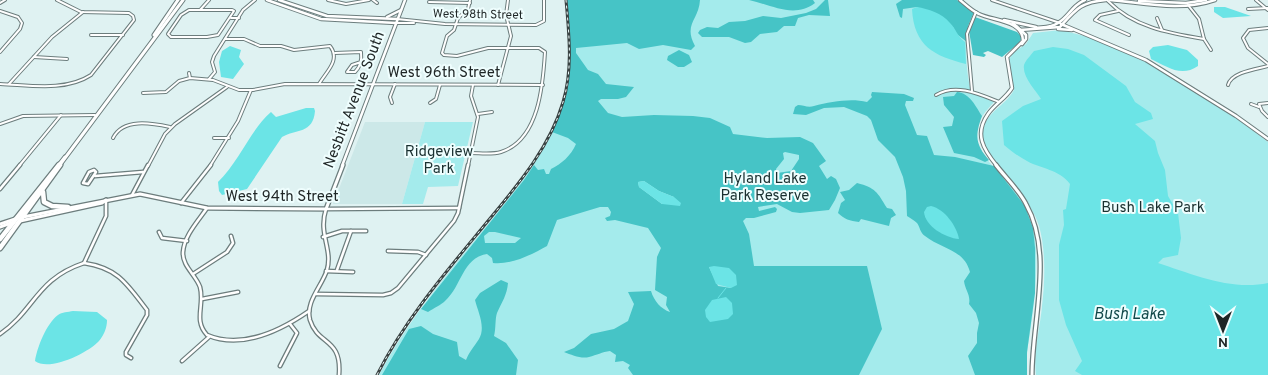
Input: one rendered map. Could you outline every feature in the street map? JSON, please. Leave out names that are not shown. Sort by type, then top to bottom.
[{"type":"main road","points":[[153,38],[178,0]]},
{"type":"main road","points":[[67,209],[46,204],[42,193],[95,115],[183,0]]},
{"type":"main road","points":[[0,248],[60,161],[65,157]]},
{"type":"main road","points":[[0,239],[13,223],[20,219],[46,186]]},
{"type":"street","points":[[0,3],[5,0]]},
{"type":"street","points":[[0,84],[74,84],[86,79],[123,36],[134,20],[132,14],[83,12],[57,0]]},
{"type":"street","points":[[200,10],[208,0]]},
{"type":"street","points":[[143,93],[166,92],[180,81],[190,78],[209,79],[215,72],[212,65],[213,59],[238,18],[246,7],[255,0]]},
{"type":"street","name":"West 98th Street","points":[[266,0],[321,19],[508,25],[542,24],[544,21],[544,0]]},
{"type":"street","name":"West 98th Street","points":[[279,0],[327,16],[396,21]]},
{"type":"street","points":[[328,0],[346,4],[368,0]]},
{"type":"street","points":[[373,0],[377,3]]},
{"type":"street","name":"Nesbitt Avenue South","points":[[326,209],[405,0]]},
{"type":"street","points":[[498,85],[511,36],[506,11],[508,0]]},
{"type":"street","points":[[960,0],[976,12],[1021,29],[1052,29],[1084,33]]},
{"type":"street","points":[[992,0],[1084,33],[1154,65],[1236,116],[1268,139]]},
{"type":"street","points":[[1015,48],[1023,44],[1030,33],[1061,24],[1070,8],[1085,0]]},
{"type":"street","points":[[1108,0],[1118,11],[1148,26],[1204,40]]},
{"type":"street","points":[[1052,29],[1061,24],[1079,6],[1094,1],[1108,0],[1158,5],[1188,5],[1215,0]]},
{"type":"street","points":[[1131,0],[1186,3],[1206,0]]},
{"type":"street","points":[[1256,0],[1267,9]]},
{"type":"street","points":[[429,2],[470,1]]},
{"type":"street","points":[[470,1],[454,30],[447,36],[442,51],[444,55],[452,56],[483,49],[507,48],[539,48],[544,52],[543,85],[533,118],[527,130],[516,142],[502,152],[470,153]]},
{"type":"street","points":[[1188,5],[1199,19],[1204,40],[1211,50]]},
{"type":"street","points":[[381,19],[401,9]]},
{"type":"street","points":[[1248,9],[1267,9]]},
{"type":"street","points":[[200,10],[233,10],[231,18],[221,33],[214,36],[169,36],[168,34],[184,13],[200,10]]},
{"type":"street","points":[[0,11],[18,16],[22,23],[0,52]]},
{"type":"street","points":[[1118,11],[1100,15],[1095,20],[1129,35]]},
{"type":"street","points":[[9,84],[52,38],[83,12]]},
{"type":"street","points":[[976,12],[1039,29]]},
{"type":"street","points":[[972,91],[967,34],[976,12]]},
{"type":"street","points":[[231,18],[238,18]]},
{"type":"street","points":[[1157,18],[1162,30]]},
{"type":"street","points":[[1004,20],[1021,29],[1027,37]]},
{"type":"street","points":[[1268,28],[1250,30],[1243,38],[1248,48],[1268,65]]},
{"type":"street","points":[[1021,29],[1023,39],[1008,54],[1006,60],[1012,88],[984,120],[980,139],[984,150],[1026,203],[1037,229],[1039,297],[1032,356],[1032,375]]},
{"type":"street","points":[[91,35],[123,36]]},
{"type":"street","points":[[225,39],[244,39],[260,46],[281,46],[294,50],[327,46],[333,49],[335,54],[333,63],[319,84]]},
{"type":"street","points":[[335,54],[361,52],[362,62],[355,72],[347,72],[352,65],[362,62]]},
{"type":"street","points":[[34,57],[66,58]]},
{"type":"street","points":[[1228,85],[1229,81],[1235,76],[1268,65]]},
{"type":"street","points":[[189,73],[190,78]]},
{"type":"street","name":"West 96th Street","points":[[209,79],[239,90],[251,90],[279,84],[543,85]]},
{"type":"street","points":[[392,103],[390,98],[395,84]]},
{"type":"street","points":[[430,103],[436,99],[440,84]]},
{"type":"street","points":[[316,294],[383,295],[391,293],[398,288],[454,222],[459,208],[478,114],[471,96],[473,85]]},
{"type":"street","points":[[132,195],[165,134],[171,127],[227,87]]},
{"type":"street","points":[[181,202],[211,166],[229,138],[243,112],[251,90]]},
{"type":"street","points":[[936,95],[944,90],[972,91],[999,102]]},
{"type":"street","points":[[1251,104],[1268,104]]},
{"type":"street","points":[[1259,105],[1268,116]]},
{"type":"street","points":[[478,114],[492,112]]},
{"type":"street","points":[[0,189],[61,115]]},
{"type":"street","points":[[0,124],[23,116],[95,115]]},
{"type":"street","points":[[113,138],[119,128],[128,125],[171,127]]},
{"type":"street","points":[[214,138],[229,138]]},
{"type":"street","points":[[95,176],[96,171],[90,171],[83,183],[90,183],[95,176],[144,172]]},
{"type":"street","name":"West 94th Street","points":[[0,226],[20,219],[102,203],[106,200],[132,195],[146,195],[207,208],[459,208]]},
{"type":"street","points":[[84,263],[106,216],[106,200]]},
{"type":"street","points":[[207,208],[187,241],[182,256],[183,261],[194,274],[201,287],[202,299],[199,320],[202,330],[209,336],[223,340],[253,337],[274,332],[310,311]]},
{"type":"street","points":[[326,209],[321,225],[328,256],[326,271],[311,302],[310,321],[320,334],[332,343],[339,354],[339,375]]},
{"type":"street","points":[[0,226],[13,223]]},
{"type":"street","points":[[323,236],[337,231],[366,231]]},
{"type":"street","points":[[337,270],[351,231]]},
{"type":"street","points":[[159,232],[162,238],[187,241]]},
{"type":"street","points":[[194,274],[230,249],[234,243],[231,236]]},
{"type":"street","points":[[388,252],[418,252],[426,255]]},
{"type":"street","points":[[0,334],[13,324],[49,281],[72,267],[84,263],[101,265],[117,271],[146,310],[146,315],[126,352],[128,357],[131,358]]},
{"type":"street","points":[[326,271],[353,272]]},
{"type":"street","points":[[202,299],[238,292]]},
{"type":"street","points":[[280,366],[297,333],[290,324]]},
{"type":"street","points":[[182,361],[209,336]]},
{"type":"shaded area","points":[[365,122],[425,122],[402,204],[333,204]]},
{"type":"green space","name":"Hyland Lake Park Reserve","points":[[567,0],[957,0],[974,12],[968,31],[966,52],[971,92],[994,102],[978,123],[977,140],[985,157],[1018,195],[1029,218],[1035,237],[1036,279],[1027,354],[1027,375],[379,375],[417,313],[528,173],[548,141],[563,106],[570,76]]},
{"type":"green space","points":[[567,0],[700,0],[691,27],[695,46],[691,50],[663,45],[639,49],[627,43],[576,48],[576,53],[588,70],[598,74],[606,84],[634,87],[626,97],[601,99],[598,101],[608,113],[622,117],[654,115],[710,118],[730,127],[733,134],[767,138],[800,137],[813,143],[826,161],[819,166],[827,179],[831,176],[836,179],[840,188],[829,210],[800,213],[792,212],[777,204],[758,207],[759,211],[775,207],[777,209],[776,212],[754,218],[746,218],[743,221],[749,234],[754,266],[867,266],[882,329],[859,375],[633,375],[628,368],[630,365],[623,361],[615,362],[616,355],[610,351],[586,357],[564,352],[574,348],[591,334],[614,329],[628,321],[634,304],[628,292],[651,291],[658,304],[670,312],[666,305],[667,297],[655,290],[657,257],[661,248],[648,228],[615,220],[607,221],[605,218],[610,216],[611,212],[608,207],[600,207],[557,220],[547,246],[521,259],[493,263],[492,258],[487,254],[479,257],[467,267],[451,295],[445,301],[428,312],[421,309],[534,165],[538,170],[544,169],[546,174],[549,174],[551,169],[565,159],[576,144],[568,138],[552,132],[565,98],[570,67]],"holes":[[[783,153],[799,155],[799,159],[791,171],[777,173],[776,169],[784,159]],[[644,181],[659,191],[674,197],[662,204],[639,187],[638,182]],[[489,232],[495,232],[521,238],[515,243],[485,243],[484,236]],[[709,267],[721,267],[731,288],[718,286]]]},
{"type":"green space","points":[[749,0],[813,0],[815,3],[807,8],[791,10]]},
{"type":"green space","points":[[825,0],[828,0],[830,16],[809,15],[798,18],[795,26],[784,26],[777,32],[760,34],[751,42],[745,43],[729,37],[702,37],[698,33],[707,27],[718,28],[729,22],[745,21],[763,16],[781,18],[806,13],[816,9]]},
{"type":"green space","points":[[902,0],[957,0],[974,12],[968,26],[967,42],[954,32],[954,28],[917,7],[903,9],[902,18],[900,17],[896,4]]},
{"type":"green space","points":[[975,17],[1017,32],[1022,37],[1020,42],[1002,57],[988,51],[983,53],[986,55],[984,57],[973,55],[969,31]]},
{"type":"green space","name":"Bush Lake Park","points":[[1061,30],[1092,38],[1146,62],[1239,120],[1268,142],[1268,375],[1036,375],[1036,349],[1044,276],[1041,235],[1034,214],[1027,202],[991,155],[985,145],[983,136],[986,121],[1014,90],[1009,59],[1014,52],[1026,44],[1033,33]]},
{"type":"green space","points":[[679,50],[689,55],[692,62],[684,67],[678,67],[667,60],[668,56]]},
{"type":"green space","points":[[872,92],[904,94],[914,98],[913,101],[906,101],[905,105],[917,135],[927,136],[934,155],[955,157],[994,166],[1025,206],[1033,228],[1035,248],[1035,293],[1027,352],[1027,375],[975,375],[968,356],[977,343],[979,323],[976,313],[969,304],[964,281],[970,272],[967,264],[963,258],[951,250],[923,235],[917,223],[907,216],[906,191],[903,177],[895,157],[878,140],[871,120],[867,116],[844,107],[824,108],[806,115],[793,114],[795,107],[798,105],[812,107],[847,100],[867,102],[872,97]]},
{"type":"green space","points":[[957,92],[966,95],[982,116],[977,134],[981,149],[989,160],[985,162],[974,157],[954,153],[943,127],[952,126],[954,117],[944,105],[943,97],[954,96]]},
{"type":"green space","name":"Ridgeview Park","points":[[425,122],[473,122],[458,186],[428,187],[423,204],[402,204]]},
{"type":"green space","points":[[857,183],[872,189],[878,194],[887,208],[892,209],[896,215],[891,218],[889,226],[861,219],[859,222],[853,221],[838,213],[841,203],[845,200],[840,192],[849,190]]},
{"type":"green space","points":[[501,280],[508,283],[496,315],[494,336],[506,343],[518,360],[516,375],[382,375],[409,329],[421,326],[433,334],[457,342],[459,356],[466,360],[479,339],[482,330],[475,300],[480,293]]},
{"type":"water","points":[[917,7],[930,10],[947,20],[965,42],[966,64],[935,53],[922,41],[917,32],[912,9]]},
{"type":"water","points":[[1214,7],[1225,7],[1251,16],[1223,18],[1214,12]]},
{"type":"water","points":[[1168,45],[1187,50],[1198,60],[1198,66],[1186,71],[1180,71],[1151,59],[1149,51],[1153,47]]},
{"type":"water","points":[[230,46],[241,50],[239,57],[244,64],[233,79],[221,77],[219,62],[222,51]]},
{"type":"water","name":"Bush Lake","points":[[1053,47],[1068,49],[1084,55],[1126,86],[1135,102],[1151,113],[1153,119],[1135,124],[1155,141],[1165,170],[1168,196],[1178,213],[1181,238],[1178,255],[1163,258],[1158,263],[1226,283],[1254,285],[1268,283],[1268,375],[1082,375],[1075,371],[1082,361],[1066,325],[1059,300],[1059,245],[1064,225],[1063,210],[1066,209],[1070,184],[1061,175],[1032,164],[1004,145],[1002,121],[1023,106],[1041,99],[1027,79],[1024,65],[1034,51]]},
{"type":"water","points":[[306,108],[314,108],[315,111],[311,124],[303,130],[282,137],[247,189],[222,195],[219,191],[218,182],[264,119],[271,112],[276,117]]},
{"type":"water","points":[[644,181],[659,191],[674,197],[681,203],[680,206],[662,204],[639,187],[638,182]]},
{"type":"water","points":[[931,206],[941,211],[950,219],[959,239],[942,234],[928,222],[924,212],[927,207]]},
{"type":"water","points":[[709,267],[729,268],[736,275],[737,285],[731,288],[716,284]]},
{"type":"water","points":[[726,297],[732,303],[733,314],[728,319],[710,322],[706,317],[705,310],[712,300]]},
{"type":"water","points":[[73,311],[97,312],[107,320],[106,329],[101,339],[78,356],[59,363],[41,364],[35,361],[40,343],[50,324],[60,314]]},
{"type":"waterway","points":[[718,298],[726,288]]},
{"type":"railway","points":[[377,375],[412,317],[518,183],[540,153],[549,136],[563,102],[568,77],[569,51],[566,0]]}]
